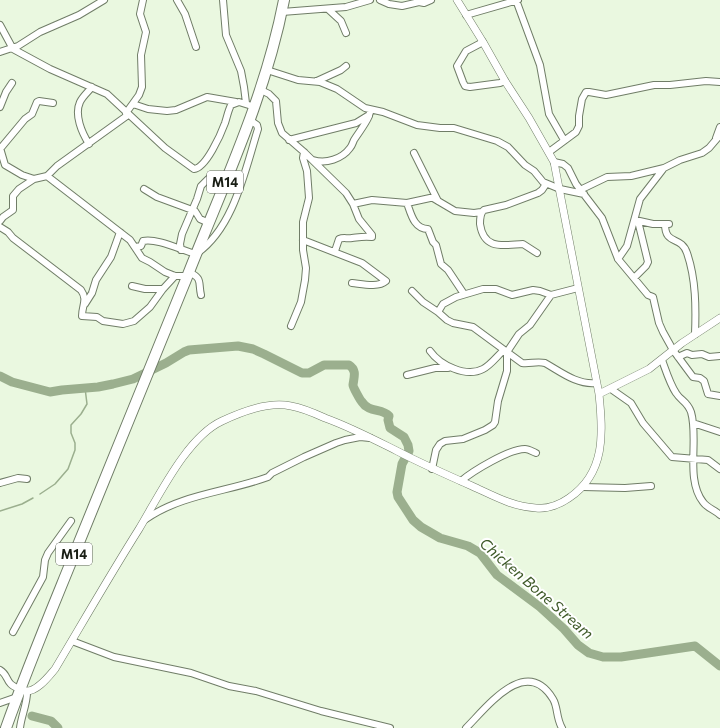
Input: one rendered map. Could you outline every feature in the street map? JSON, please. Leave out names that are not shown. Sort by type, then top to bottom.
[{"type":"highway","name":"M14","points":[[6,728],[112,459],[250,120],[250,105],[261,90],[284,0]]},
{"type":"street","points":[[0,52],[13,49],[40,32],[79,15],[104,0]]},
{"type":"street","points":[[0,221],[13,210],[12,200],[14,193],[18,189],[34,179],[47,176],[57,166],[89,144],[127,114],[139,95],[142,87],[141,55],[146,32],[140,14],[142,0]]},
{"type":"street","points":[[177,0],[182,7],[196,47]]},
{"type":"street","points":[[223,0],[226,35],[241,71],[250,105]]},
{"type":"street","points":[[356,0],[370,0]]},
{"type":"street","points":[[282,12],[346,7],[370,0]]},
{"type":"street","points":[[382,0],[389,4],[402,6],[419,2],[424,3],[431,0]]},
{"type":"street","points":[[0,703],[33,689],[48,678],[180,462],[205,431],[217,423],[239,414],[264,406],[289,405],[313,413],[372,438],[432,469],[512,504],[536,508],[555,506],[583,487],[594,470],[600,453],[602,430],[599,394],[554,162],[457,0]]},
{"type":"street","points":[[466,15],[517,0],[540,65],[549,114],[564,140]]},
{"type":"street","points":[[328,9],[341,21],[346,33]]},
{"type":"street","points":[[0,25],[13,49],[50,69],[92,87],[112,98],[127,114],[165,148],[189,166],[197,169],[202,166],[214,147],[222,130],[229,108],[236,102]]},
{"type":"street","points":[[483,42],[466,51],[458,64],[457,68],[465,86],[470,87],[500,84],[505,81]]},
{"type":"street","points":[[317,81],[341,70],[346,66]]},
{"type":"street","points":[[267,70],[298,80],[317,81],[337,89],[370,113]]},
{"type":"street","points":[[549,152],[578,129],[581,103],[583,95],[586,92],[606,95],[654,85],[670,85],[706,81],[720,82]]},
{"type":"street","points":[[0,107],[12,83]]},
{"type":"street","points":[[89,144],[81,128],[78,110],[82,98],[92,87]]},
{"type":"street","points":[[261,90],[276,100],[278,123],[282,133],[338,184],[353,204],[358,219],[373,236],[339,238],[335,251]]},
{"type":"street","points":[[133,104],[148,109],[167,111],[176,110],[207,97],[250,105]]},
{"type":"street","points":[[34,179],[22,175],[5,166],[0,148],[25,119],[32,114],[37,102],[53,103]]},
{"type":"street","points":[[289,140],[329,129],[348,126],[363,120],[370,113],[383,112],[417,125],[460,129],[465,132],[497,141],[508,148],[546,184],[560,189],[582,192],[607,177],[631,176],[664,168],[680,160],[702,154],[718,137],[720,127]]},
{"type":"street","points":[[312,160],[320,162],[328,161],[337,159],[344,154],[350,149],[355,139],[361,132],[370,113]]},
{"type":"street","points":[[136,248],[141,246],[143,241],[149,240],[196,254],[205,248],[232,209],[239,190],[258,128],[257,125],[250,120]]},
{"type":"street","points":[[290,326],[301,302],[304,290],[306,268],[303,259],[303,222],[309,198],[307,171],[303,158],[304,152]]},
{"type":"street","points":[[414,153],[438,201]]},
{"type":"street","points":[[554,162],[563,164],[568,168],[582,192],[602,218],[618,259],[648,294],[653,297],[660,325],[673,350],[693,377],[700,378],[704,381],[708,394],[720,396]]},
{"type":"street","points":[[618,259],[627,246],[636,220],[640,199],[664,168]]},
{"type":"street","points":[[47,176],[130,240],[142,258],[165,272],[176,276],[188,274],[196,275],[199,279],[201,295]]},
{"type":"street","points":[[181,250],[180,239],[197,199],[200,186],[205,180],[212,179],[224,185]]},
{"type":"street","points":[[353,204],[372,200],[407,203],[430,198],[438,201],[455,212],[474,213],[501,207],[538,193],[546,184]]},
{"type":"street","points":[[144,189],[157,197],[196,212],[200,219],[209,223]]},
{"type":"street","points":[[407,203],[411,215],[418,226],[421,229],[428,229],[430,231],[433,242],[436,245],[441,264],[448,270],[464,294]]},
{"type":"street","points":[[481,212],[482,231],[488,240],[496,245],[504,246],[523,244],[537,252]]},
{"type":"street","points":[[636,220],[653,224],[667,224],[667,236],[670,239],[681,243],[687,253],[694,290],[696,313],[695,334]]},
{"type":"street","points":[[634,278],[648,262],[636,220]]},
{"type":"street","points":[[0,227],[6,230],[13,238],[81,290],[84,296],[85,304]]},
{"type":"street","points":[[120,232],[111,257],[96,280],[92,293],[85,304],[82,316],[97,317],[103,321],[123,324],[134,321],[150,307],[163,289],[176,276]]},
{"type":"street","points":[[303,240],[335,251],[344,257],[362,263],[386,281],[382,284],[374,285],[352,283]]},
{"type":"street","points":[[132,286],[156,290],[163,289]]},
{"type":"street","points":[[438,312],[444,304],[464,294],[489,289],[496,289],[508,294],[533,290],[551,295],[578,288]]},
{"type":"street","points":[[412,290],[423,302],[451,323],[473,327],[522,363],[526,364],[540,361],[576,380],[586,383],[596,383]]},
{"type":"street","points":[[430,351],[438,361],[454,368],[466,371],[482,370],[506,351],[519,334],[530,325],[551,295]]},
{"type":"street","points":[[599,394],[611,389],[662,360],[695,334],[720,318]]},
{"type":"street","points":[[432,469],[436,450],[440,444],[445,441],[463,439],[485,430],[495,422],[498,401],[507,371],[506,351]]},
{"type":"street","points":[[678,357],[687,354],[702,354],[710,357],[720,356]]},
{"type":"street","points":[[662,360],[676,392],[688,405],[693,423],[694,476],[699,494],[703,503],[720,515]]},
{"type":"street","points":[[407,375],[435,368],[454,368]]},
{"type":"street","points":[[611,389],[631,403],[643,423],[672,457],[693,460],[708,460],[720,469]]},
{"type":"street","points":[[693,423],[720,432]]},
{"type":"street","points":[[144,520],[170,505],[268,477],[272,473],[304,457],[341,441],[372,438]]},
{"type":"street","points":[[461,481],[474,470],[500,457],[526,449],[536,453]]},
{"type":"street","points":[[0,483],[18,478],[27,479]]},
{"type":"street","points":[[583,487],[625,488],[651,486]]},
{"type":"street","points":[[12,632],[43,577],[48,553],[71,521]]},
{"type":"street","points":[[72,640],[114,657],[191,673],[229,686],[256,691],[322,711],[390,728]]},
{"type":"street","points":[[0,670],[5,674],[10,684],[27,697],[20,728]]},
{"type":"street","points":[[466,728],[509,687],[531,681],[538,683],[543,687],[553,699],[557,716],[562,728]]},
{"type":"waterway","name":"Chicken Bone Stream","points":[[0,376],[12,382],[50,392],[98,387],[133,379],[189,350],[238,346],[253,349],[302,373],[309,373],[324,365],[349,365],[354,371],[353,385],[361,401],[368,408],[383,412],[389,416],[388,420],[390,428],[404,437],[408,445],[409,451],[402,464],[397,492],[398,497],[413,520],[421,527],[440,538],[468,546],[480,553],[497,575],[540,607],[564,629],[578,645],[589,653],[603,657],[621,657],[695,646],[720,666]]},
{"type":"waterway","points":[[40,494],[55,484],[68,469],[75,450],[75,443],[71,433],[71,425],[81,414],[87,404],[85,388]]},
{"type":"waterway","points":[[0,511],[22,504],[33,498]]},
{"type":"waterway","points":[[32,716],[51,721],[58,728]]}]
